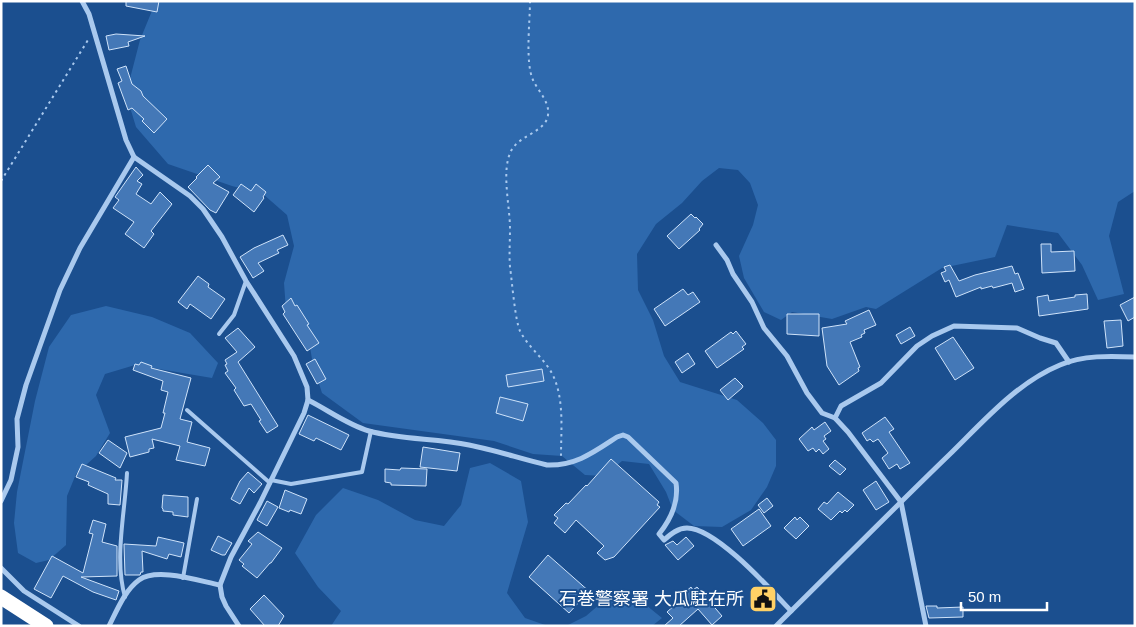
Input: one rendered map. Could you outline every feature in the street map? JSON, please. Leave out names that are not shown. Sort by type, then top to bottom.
[{"type":"highway","points":[[1,597],[46,626]]},
{"type":"street","points":[[85,3],[126,140],[134,157],[190,196],[203,209],[294,356],[307,387],[308,400],[304,414],[231,557],[220,585],[224,602],[239,626]]},
{"type":"street","points":[[1,501],[11,480],[18,447],[17,419],[26,385],[60,290],[80,248],[134,157]]},
{"type":"street","points":[[716,245],[752,302],[764,328],[787,356],[807,393],[822,413],[834,418],[848,432],[901,502],[926,626]]},
{"type":"street","points":[[834,418],[841,406],[881,383],[917,346],[932,336],[954,326],[1017,328],[1056,343],[1069,362]]},
{"type":"street","points":[[776,626],[901,502],[1014,394],[1036,378],[1069,362],[1084,358],[1135,357]]},
{"type":"street","points":[[308,400],[335,413],[352,425],[371,431],[470,445],[547,465],[560,466],[576,462],[618,437],[623,435],[628,437],[676,483],[676,500],[669,522],[659,534],[664,540],[680,529],[696,529],[707,534],[731,552],[791,611]]},
{"type":"street","points":[[1,568],[24,591],[79,626]]},
{"type":"street","points":[[110,626],[124,597],[139,580],[150,575],[161,574],[220,585]]},
{"type":"lane","points":[[219,334],[234,315],[246,281]]},
{"type":"lane","points":[[187,410],[270,482],[291,484],[362,472],[371,431]]},
{"type":"lane","points":[[124,597],[120,582],[119,564],[127,473]]},
{"type":"lane","points":[[183,578],[196,499]]},
{"type":"path","points":[[530,1],[530,69],[534,81],[547,105],[548,116],[543,126],[524,137],[512,149],[507,161],[509,246],[512,284],[520,330],[545,362],[555,380],[561,410],[560,466]]},
{"type":"path","points":[[1,181],[94,30]]},
{"type":"shaded area","points":[[156,1],[1135,1],[1135,191],[1118,202],[1109,236],[1124,294],[1098,300],[1082,265],[1058,233],[1007,225],[995,257],[942,268],[876,309],[866,307],[832,319],[792,312],[781,320],[764,312],[744,278],[739,256],[753,225],[758,205],[750,183],[738,170],[719,168],[702,181],[682,203],[656,224],[637,254],[638,290],[653,320],[664,356],[680,382],[737,400],[763,423],[776,440],[776,466],[767,487],[751,510],[722,527],[694,526],[673,510],[666,492],[649,464],[622,461],[604,476],[585,475],[562,456],[533,454],[494,441],[363,423],[322,393],[313,365],[308,335],[286,310],[284,283],[294,246],[287,215],[263,194],[232,186],[168,164],[136,127],[126,94],[140,40]]},
{"type":"shaded area","points":[[106,306],[152,317],[190,333],[218,363],[212,378],[135,365],[105,374],[96,395],[110,433],[96,456],[76,474],[67,496],[66,545],[49,560],[36,563],[18,553],[14,523],[17,492],[35,401],[49,347],[71,315]]},
{"type":"shaded area","points":[[490,463],[521,481],[528,522],[507,593],[525,618],[548,626],[331,626],[341,611],[318,587],[295,553],[316,515],[343,488],[378,500],[415,520],[444,526],[461,505],[470,468]]},
{"type":"shaded area","points":[[614,592],[641,601],[662,618],[652,626],[566,626],[586,616]]},
{"type":"building","points":[[126,1],[159,1],[157,12],[126,6]]},
{"type":"building","points":[[116,34],[145,36],[128,42],[129,46],[109,50],[106,36]]},
{"type":"building","points":[[126,66],[132,84],[167,119],[154,133],[142,121],[144,119],[132,108],[128,110],[118,83],[122,81],[117,69]]},
{"type":"building","points":[[208,165],[220,177],[213,183],[229,192],[216,213],[210,210],[188,187]]},
{"type":"building","points":[[136,167],[143,175],[137,181],[142,184],[136,194],[151,204],[160,192],[172,204],[151,231],[154,234],[144,248],[125,234],[134,222],[113,208],[119,200],[115,197]]},
{"type":"building","points":[[241,184],[251,191],[256,184],[266,192],[254,212],[233,195]]},
{"type":"building","points":[[691,214],[703,224],[700,230],[679,249],[667,236]]},
{"type":"building","points":[[283,235],[288,245],[277,250],[279,253],[258,263],[264,271],[253,278],[240,257],[254,248]]},
{"type":"building","points":[[1041,244],[1051,244],[1051,252],[1074,251],[1075,271],[1042,273]]},
{"type":"building","points":[[950,265],[959,281],[1012,266],[1015,274],[1018,273],[1024,289],[1015,292],[1012,283],[993,288],[992,286],[981,289],[981,287],[956,297],[949,280],[945,282],[941,273],[946,271],[944,267]]},
{"type":"building","points":[[198,276],[209,284],[208,287],[225,299],[211,319],[190,304],[187,309],[178,302]]},
{"type":"building","points":[[683,289],[688,295],[693,292],[700,302],[665,326],[654,309]]},
{"type":"building","points":[[1087,294],[1088,309],[1039,316],[1037,297],[1048,295],[1049,301]]},
{"type":"building","points":[[1135,297],[1135,317],[1128,321],[1120,305]]},
{"type":"building","points":[[291,298],[309,324],[307,325],[319,343],[307,351],[283,314],[285,312],[282,306]]},
{"type":"building","points":[[869,310],[876,325],[864,330],[865,333],[861,335],[862,337],[850,342],[860,367],[858,368],[859,371],[839,385],[827,366],[822,328],[847,324],[845,321]]},
{"type":"building","points":[[787,314],[819,314],[819,336],[787,334]]},
{"type":"building","points":[[1121,320],[1123,346],[1107,348],[1104,321]]},
{"type":"building","points":[[910,327],[915,336],[901,344],[896,335]]},
{"type":"building","points":[[238,328],[255,347],[238,362],[278,426],[267,433],[251,404],[244,406],[234,390],[236,388],[225,373],[228,371],[225,360],[237,352],[225,338]]},
{"type":"building","points":[[736,331],[746,344],[742,347],[744,349],[717,368],[705,351],[731,332],[733,334]]},
{"type":"building","points":[[953,337],[974,368],[955,380],[935,348]]},
{"type":"building","points":[[688,353],[695,364],[682,373],[675,362]]},
{"type":"building","points":[[315,359],[326,379],[317,384],[306,364]]},
{"type":"building","points":[[141,362],[152,366],[151,368],[191,378],[180,419],[192,422],[187,442],[210,448],[205,466],[176,460],[180,446],[152,439],[154,448],[149,449],[149,452],[130,457],[125,437],[161,428],[168,392],[161,390],[163,381],[133,370],[135,364],[139,365]]},
{"type":"building","points":[[542,369],[544,381],[508,387],[506,375]]},
{"type":"building","points":[[735,378],[743,386],[728,400],[720,390]]},
{"type":"building","points":[[500,397],[528,404],[523,421],[496,413]]},
{"type":"building","points":[[308,415],[349,435],[341,450],[316,438],[314,441],[299,434]]},
{"type":"building","points":[[885,417],[894,429],[889,432],[910,463],[900,469],[897,464],[889,469],[882,458],[888,453],[878,439],[873,442],[870,439],[867,441],[862,433]]},
{"type":"building","points":[[825,422],[831,431],[824,436],[826,439],[823,441],[829,449],[823,454],[819,449],[816,452],[813,448],[808,451],[799,439],[812,427],[814,430]]},
{"type":"building","points":[[108,440],[127,453],[120,468],[99,453]]},
{"type":"building","points":[[423,447],[460,453],[457,471],[420,467]]},
{"type":"building","points":[[611,459],[659,502],[657,505],[660,507],[614,557],[605,560],[597,553],[604,546],[576,520],[565,533],[554,523],[558,518],[554,515],[587,486]]},
{"type":"building","points":[[835,460],[846,469],[840,475],[829,466]]},
{"type":"building","points":[[82,464],[116,478],[115,480],[122,480],[120,505],[108,504],[108,494],[88,485],[89,482],[76,477]]},
{"type":"building","points":[[401,468],[427,469],[426,486],[391,485],[391,483],[385,482],[385,469],[400,470]]},
{"type":"building","points":[[248,472],[262,484],[254,493],[249,488],[240,504],[231,499],[240,481]]},
{"type":"building","points":[[876,481],[889,502],[876,510],[863,490]]},
{"type":"building","points":[[285,490],[307,499],[301,514],[279,508]]},
{"type":"building","points":[[838,492],[854,505],[847,512],[845,510],[842,513],[840,511],[831,520],[818,509],[824,502],[827,504]]},
{"type":"building","points":[[163,495],[188,497],[188,517],[173,515],[173,512],[163,511]]},
{"type":"building","points":[[767,498],[773,506],[764,513],[758,505]]},
{"type":"building","points":[[267,501],[278,507],[267,526],[257,520]]},
{"type":"building","points":[[759,509],[771,526],[743,546],[731,529]]},
{"type":"building","points":[[795,517],[797,520],[800,517],[809,526],[796,539],[784,528]]},
{"type":"building","points":[[93,520],[106,524],[102,542],[117,546],[117,576],[81,577],[119,591],[116,600],[93,592],[63,576],[51,598],[34,589],[52,556],[83,573],[93,534],[89,533]]},
{"type":"building","points":[[258,532],[282,548],[257,578],[242,566],[244,564],[239,560],[252,544],[248,541]]},
{"type":"building","points":[[218,536],[232,543],[225,555],[211,550]]},
{"type":"building","points":[[158,537],[184,543],[181,557],[169,554],[167,559],[142,551],[143,572],[140,575],[125,575],[124,544],[156,546]]},
{"type":"building","points":[[686,537],[694,546],[678,560],[665,545],[673,541],[677,545]]},
{"type":"building","points":[[548,555],[591,593],[569,613],[529,577]]},
{"type":"building","points":[[691,587],[693,590],[697,587],[722,616],[712,625],[698,609],[679,626],[664,626],[673,618],[667,612],[685,596],[683,594]]},
{"type":"building","points":[[264,595],[284,616],[278,626],[265,626],[250,609]]},
{"type":"building","points":[[926,606],[937,606],[937,608],[963,607],[963,617],[929,618]]},
{"type":"place","name":"石巻警察署 大瓜駐在所","points":[[763,599]]}]
